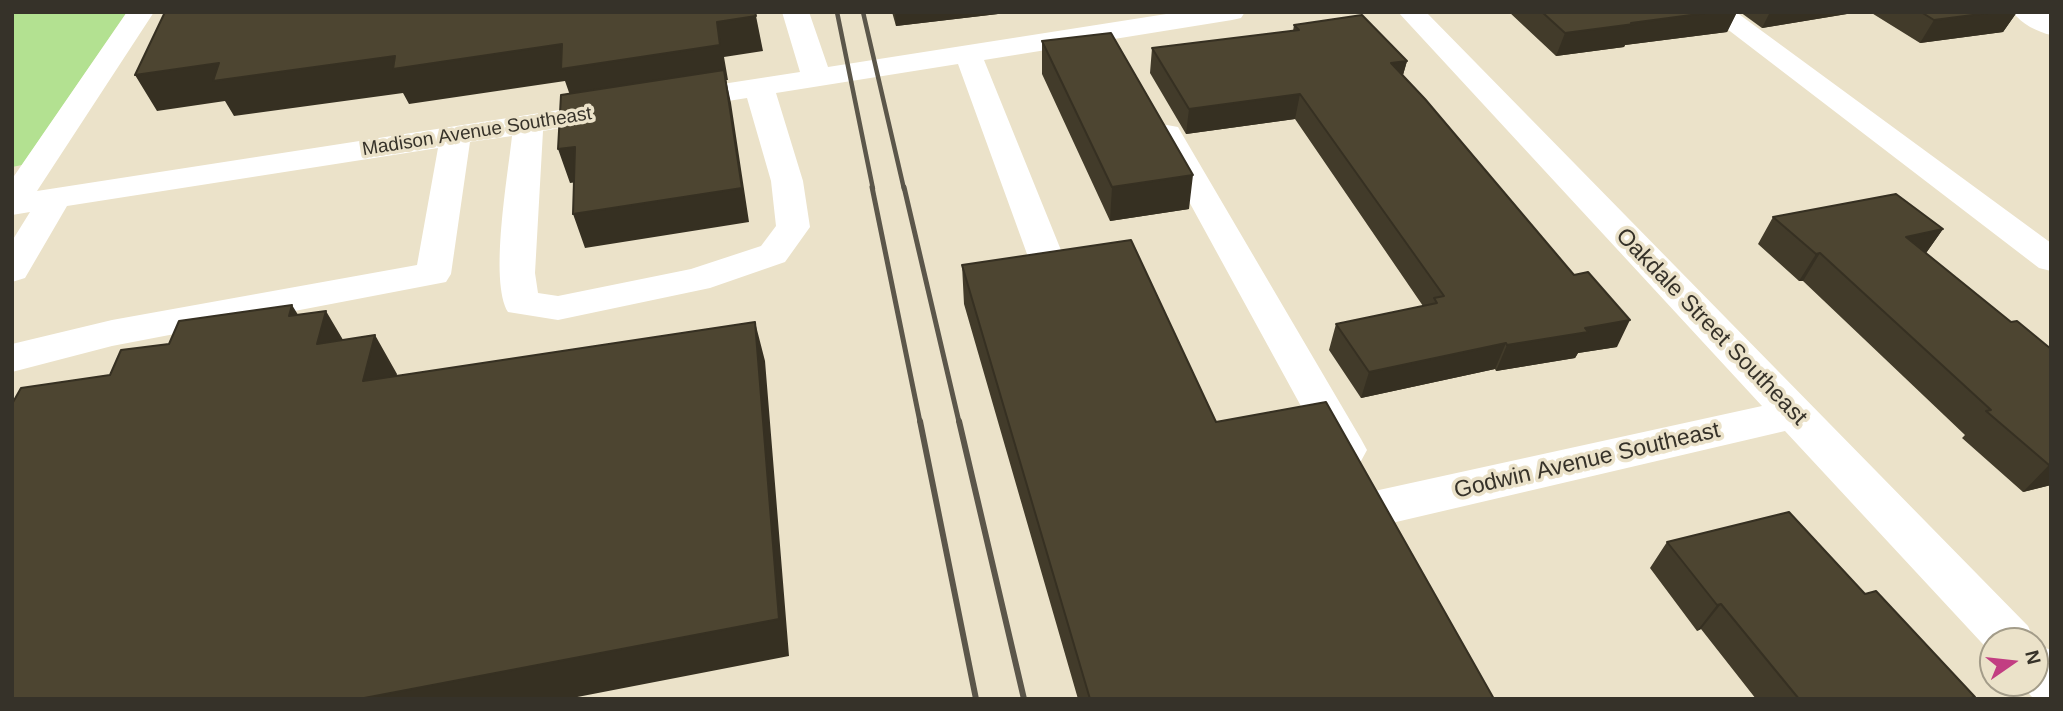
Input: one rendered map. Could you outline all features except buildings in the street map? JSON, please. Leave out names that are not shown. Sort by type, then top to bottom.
[{"type":"street","points":[[12,205],[141,12]]},
{"type":"street","points":[[795,12],[817,78]]},
{"type":"street","name":"Madison Avenue Southeast","points":[[12,205],[968,54],[1111,25],[1232,12]]},
{"type":"street","name":"Oakdale Street Southeast","points":[[1411,12],[1998,627]]},
{"type":"street","points":[[1718,12],[2051,260]]},
{"type":"street","points":[[2026,12],[2051,27]]},
{"type":"street","points":[[1111,25],[1129,68]]},
{"type":"street","points":[[968,54],[1049,265]]},
{"type":"street","points":[[528,124],[517,272],[521,303],[558,308],[697,280],[773,254],[793,227],[787,181],[759,87]]},
{"type":"street","points":[[1150,103],[1399,544]]},
{"type":"street","points":[[12,358],[112,333],[433,274],[456,135]]},
{"type":"street","points":[[12,270],[55,199]]},
{"type":"street","name":"Godwin Avenue Southeast","points":[[1379,508],[1795,414]]},
{"type":"green space","points":[[12,12],[127,12],[22,165],[12,167]]},
{"type":"railway","points":[[837,12],[873,189]]},
{"type":"railway","points":[[863,12],[904,189]]},
{"type":"railway","points":[[872,187],[920,422]]},
{"type":"railway","points":[[904,187],[959,422]]},
{"type":"railway","points":[[920,421],[976,699]]},
{"type":"railway","points":[[959,421],[1024,699]]}]
